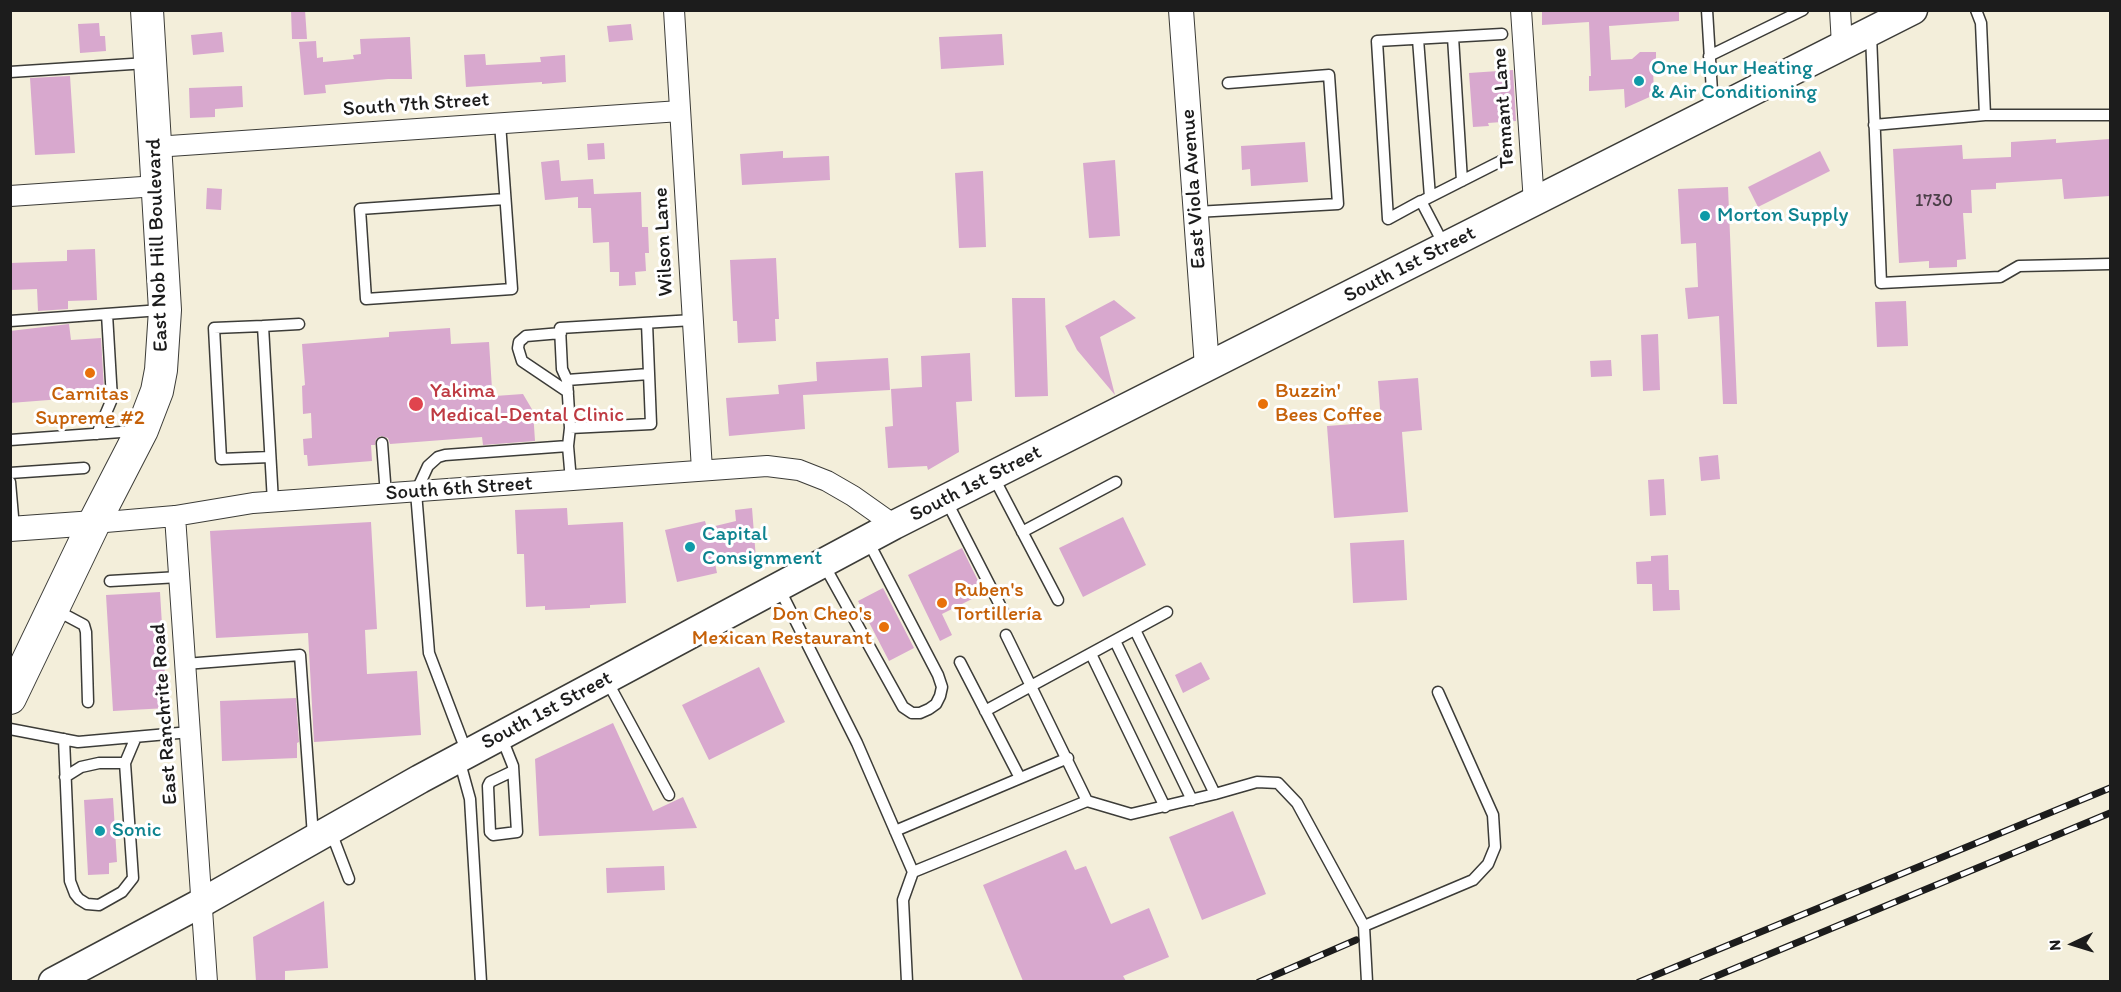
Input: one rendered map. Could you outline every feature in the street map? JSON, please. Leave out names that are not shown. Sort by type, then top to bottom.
[{"type":"main road","name":"East Nob Hill Boulevard","points":[[10,698],[141,430],[157,391],[161,370],[165,310],[147,10]]},
{"type":"main road","name":"South 1st Street","points":[[53,981],[201,903],[463,756],[894,525],[1913,10]]},
{"type":"street","name":"Wilson Lane","points":[[675,10],[702,470]]},
{"type":"street","name":"East Viola Avenue","points":[[1181,10],[1207,367]]},
{"type":"street","name":"Tennant Lane","points":[[1521,10],[1534,203]]},
{"type":"street","points":[[1840,10],[1842,45]]},
{"type":"street","name":"South 7th Street","points":[[155,147],[681,111]]},
{"type":"street","points":[[10,196],[157,186]]},
{"type":"street","name":"South 6th Street","points":[[12,529],[175,516],[253,503],[767,466],[799,470],[827,481],[894,525]]},
{"type":"street","name":"East Ranchrite Road","points":[[175,516],[207,981]]},
{"type":"lane","points":[[1707,10],[1713,111]]},
{"type":"lane","points":[[1709,56],[1803,10]]},
{"type":"lane","points":[[1976,10],[1981,23],[1985,115]]},
{"type":"lane","points":[[1871,31],[1881,283],[2000,277],[2019,266],[2110,264]]},
{"type":"lane","points":[[1501,161],[1388,219],[1377,41],[1502,34]]},
{"type":"lane","points":[[1454,37],[1462,181]]},
{"type":"lane","points":[[1418,39],[1426,199],[1445,248]]},
{"type":"lane","points":[[10,72],[150,63]]},
{"type":"lane","points":[[1196,212],[1338,204],[1329,75],[1228,83]]},
{"type":"lane","points":[[1874,125],[1985,115],[2110,115]]},
{"type":"lane","points":[[500,123],[506,199],[512,289],[366,299],[360,209],[506,199]]},
{"type":"lane","points":[[10,321],[165,310]]},
{"type":"lane","points":[[97,434],[112,399],[107,314]]},
{"type":"lane","points":[[571,481],[568,446],[570,428],[568,392],[567,380],[562,369],[560,328],[693,320]]},
{"type":"lane","points":[[570,428],[651,424],[647,323]]},
{"type":"lane","points":[[270,457],[221,459],[214,328],[299,324]]},
{"type":"lane","points":[[263,326],[273,502]]},
{"type":"lane","points":[[561,333],[526,336],[521,338],[518,348],[522,360],[568,392]]},
{"type":"lane","points":[[567,380],[649,374]]},
{"type":"lane","points":[[10,440],[141,430]]},
{"type":"lane","points":[[382,443],[386,495]]},
{"type":"lane","points":[[481,981],[470,798],[463,756],[429,653],[416,492],[428,466],[438,457],[568,446]]},
{"type":"lane","points":[[10,473],[84,468]]},
{"type":"lane","points":[[993,475],[1058,600]]},
{"type":"lane","points":[[10,482],[12,529]]},
{"type":"lane","points":[[1022,532],[1116,482]]},
{"type":"lane","points":[[945,499],[1005,615]]},
{"type":"lane","points":[[823,563],[903,707],[912,713],[929,709],[936,704],[942,687],[867,540]]},
{"type":"lane","points":[[110,581],[179,577]]},
{"type":"lane","points":[[778,587],[857,743],[913,872],[903,900],[907,981]]},
{"type":"lane","points":[[53,608],[84,625],[88,702]]},
{"type":"lane","points":[[985,711],[1167,612]]},
{"type":"lane","points":[[1135,630],[1215,794]]},
{"type":"lane","points":[[1006,635],[1087,801]]},
{"type":"lane","points":[[1114,641],[1192,800]]},
{"type":"lane","points":[[1091,654],[1165,807]]},
{"type":"lane","points":[[185,664],[300,655],[322,835],[349,879]]},
{"type":"lane","points":[[960,662],[1020,778]]},
{"type":"lane","points":[[606,679],[669,795]]},
{"type":"lane","points":[[1364,926],[1473,880],[1488,864],[1495,847],[1493,815],[1438,692]]},
{"type":"lane","points":[[10,729],[78,742],[190,732]]},
{"type":"lane","points":[[501,736],[513,771],[518,832],[493,835],[490,832],[488,786],[490,782],[513,771]]},
{"type":"lane","points":[[64,739],[70,881],[79,899],[87,904],[99,905],[122,892],[133,878],[125,764],[136,737]]},
{"type":"lane","points":[[895,831],[1068,758]]},
{"type":"lane","points":[[65,777],[81,767],[99,763],[125,764]]},
{"type":"lane","points":[[913,872],[1087,801],[1131,814],[1257,782],[1278,783],[1297,803],[1364,926],[1367,981]]},
{"type":"building","points":[[291,10],[305,10],[307,39],[292,39]]},
{"type":"building","points":[[1542,10],[1679,10],[1679,21],[1609,26],[1611,60],[1632,59],[1640,52],[1656,52],[1656,67],[1653,67],[1654,95],[1625,108],[1624,89],[1589,91],[1589,76],[1591,76],[1589,22],[1542,25]]},
{"type":"building","points":[[99,23],[100,36],[105,36],[106,51],[80,53],[78,24]]},
{"type":"building","points":[[631,24],[633,40],[609,42],[607,26]]},
{"type":"building","points":[[222,32],[224,52],[193,55],[191,35]]},
{"type":"building","points":[[1002,34],[1004,65],[941,69],[939,37]]},
{"type":"building","points":[[410,37],[412,79],[325,85],[326,93],[304,95],[299,42],[316,41],[317,58],[323,57],[323,62],[354,59],[353,55],[361,54],[360,39]]},
{"type":"building","points":[[485,54],[486,65],[541,62],[540,57],[565,55],[566,82],[466,87],[464,55]]},
{"type":"building","points":[[1513,70],[1516,121],[1488,123],[1489,126],[1473,127],[1469,73]]},
{"type":"building","points":[[70,76],[75,153],[35,155],[30,78]]},
{"type":"building","points":[[242,86],[243,107],[215,109],[215,117],[190,118],[189,88]]},
{"type":"building","points":[[2056,139],[2056,143],[2110,139],[2110,196],[2064,199],[2062,179],[1996,183],[1996,189],[1971,190],[1972,213],[1963,213],[1966,259],[1957,260],[1957,267],[1929,268],[1929,261],[1899,263],[1893,149],[1962,145],[1963,159],[2011,157],[2011,142]]},
{"type":"building","points":[[1305,142],[1308,182],[1251,186],[1250,169],[1242,170],[1241,146]]},
{"type":"building","points":[[604,143],[605,159],[588,160],[587,144]]},
{"type":"building","points":[[783,151],[783,158],[829,156],[830,180],[742,185],[740,154]]},
{"type":"building","points":[[1820,151],[1830,171],[1758,207],[1748,187]]},
{"type":"building","points":[[559,160],[561,181],[593,179],[594,194],[641,192],[642,227],[648,227],[649,253],[645,253],[646,271],[635,272],[636,285],[619,286],[619,272],[610,272],[609,242],[593,243],[591,208],[578,208],[578,197],[545,200],[541,162]]},
{"type":"building","points":[[1115,160],[1120,236],[1089,238],[1083,163]]},
{"type":"building","points":[[983,171],[986,247],[959,248],[955,173]]},
{"type":"building","points":[[1728,187],[1737,404],[1723,404],[1719,316],[1688,319],[1685,288],[1698,287],[1696,243],[1681,244],[1678,189]]},
{"type":"building","points":[[207,188],[222,189],[221,210],[206,209]]},
{"type":"building","points":[[95,249],[97,300],[68,301],[68,309],[38,311],[37,289],[10,290],[10,263],[67,261],[67,250]]},
{"type":"building","points":[[776,258],[779,319],[775,319],[776,341],[738,343],[737,321],[733,321],[730,260]]},
{"type":"building","points":[[1012,298],[1045,298],[1048,396],[1015,397]]},
{"type":"building","points":[[1114,300],[1136,318],[1100,337],[1115,395],[1077,350],[1065,326]]},
{"type":"building","points":[[1906,301],[1908,346],[1877,347],[1875,302]]},
{"type":"building","points":[[69,324],[71,340],[101,338],[104,389],[74,392],[75,398],[10,403],[10,331]]},
{"type":"building","name":"Yakima Medical-Dental Clinic","points":[[450,328],[451,344],[489,342],[492,389],[495,389],[495,396],[523,394],[533,411],[535,441],[483,445],[482,437],[390,444],[388,438],[381,436],[376,439],[375,445],[371,445],[372,461],[308,466],[307,455],[304,455],[303,439],[312,438],[311,413],[303,414],[302,386],[305,385],[302,344],[389,337],[389,332]]},
{"type":"building","points":[[1658,334],[1660,390],[1643,391],[1641,335]]},
{"type":"building","points":[[970,353],[972,401],[956,402],[959,452],[928,470],[927,466],[888,468],[885,427],[893,426],[891,389],[922,387],[921,356]]},
{"type":"building","points":[[888,358],[890,390],[803,395],[805,429],[729,436],[726,398],[779,394],[778,385],[817,381],[816,362]]},
{"type":"building","points":[[1611,360],[1612,376],[1591,377],[1590,361]]},
{"type":"building","points":[[1418,378],[1422,430],[1402,432],[1408,512],[1334,518],[1327,426],[1381,422],[1378,381]]},
{"type":"building","points":[[1718,455],[1720,479],[1701,481],[1699,457]]},
{"type":"building","points":[[1664,479],[1666,515],[1650,516],[1648,480]]},
{"type":"building","points":[[567,508],[568,525],[623,522],[626,603],[590,605],[590,608],[545,610],[545,606],[526,607],[524,554],[517,554],[515,510]]},
{"type":"building","points":[[752,508],[756,559],[715,563],[717,573],[677,582],[665,530],[705,521],[707,528],[736,521],[735,510]]},
{"type":"building","points":[[1123,517],[1146,565],[1083,597],[1059,548]]},
{"type":"building","points":[[371,522],[377,629],[365,630],[367,674],[417,671],[421,735],[314,742],[308,633],[216,638],[210,531]]},
{"type":"building","points":[[1404,540],[1407,600],[1353,603],[1350,543]]},
{"type":"building","name":"Ruben's Tortillería","points":[[962,548],[984,593],[942,614],[952,635],[940,641],[908,575]]},
{"type":"building","points":[[1668,555],[1669,590],[1679,590],[1680,610],[1653,611],[1652,584],[1637,584],[1636,562],[1651,561],[1651,556]]},
{"type":"building","points":[[883,588],[914,648],[889,661],[858,601]]},
{"type":"building","points":[[160,592],[167,708],[113,711],[106,595]]},
{"type":"building","points":[[1201,662],[1210,679],[1183,693],[1175,675]]},
{"type":"building","points":[[759,667],[785,722],[709,760],[682,705]]},
{"type":"building","points":[[296,698],[299,742],[297,743],[297,758],[222,761],[220,701]]},
{"type":"building","points":[[613,723],[653,811],[683,797],[697,828],[539,836],[535,759]]},
{"type":"building","name":"Sonic","points":[[113,798],[117,862],[109,863],[109,874],[88,875],[84,800]]},
{"type":"building","points":[[1233,811],[1266,894],[1202,920],[1169,837]]},
{"type":"building","points":[[1066,850],[1075,870],[1086,866],[1111,924],[1149,908],[1169,957],[1123,976],[1126,981],[1023,981],[983,885]]},
{"type":"building","points":[[664,866],[665,890],[607,893],[606,868]]},
{"type":"building","points":[[324,901],[328,968],[285,971],[285,981],[256,981],[253,937]]},
{"type":"railway","points":[[1639,982],[2110,788]]},
{"type":"railway","points":[[1702,982],[2110,813]]},
{"type":"railway","points":[[1259,982],[1356,940]]},
{"type":"place","name":"One Hour Heating & Air Conditioning","points":[[1639,81]]},
{"type":"place","name":"Morton Supply","points":[[1705,216]]},
{"type":"place","name":"Carnitas Supreme #2","points":[[90,373]]},
{"type":"place","name":"Yakima Medical-Dental Clinic","points":[[416,404]]},
{"type":"place","name":"Buzzin' Bees Coffee","points":[[1263,404]]},
{"type":"place","name":"Capital Consignment","points":[[690,547]]},
{"type":"place","name":"Ruben's Tortillería","points":[[942,603]]},
{"type":"place","name":"Don Cheo's Mexican Restaurant","points":[[884,627]]},
{"type":"place","name":"Sonic","points":[[100,831]]}]
